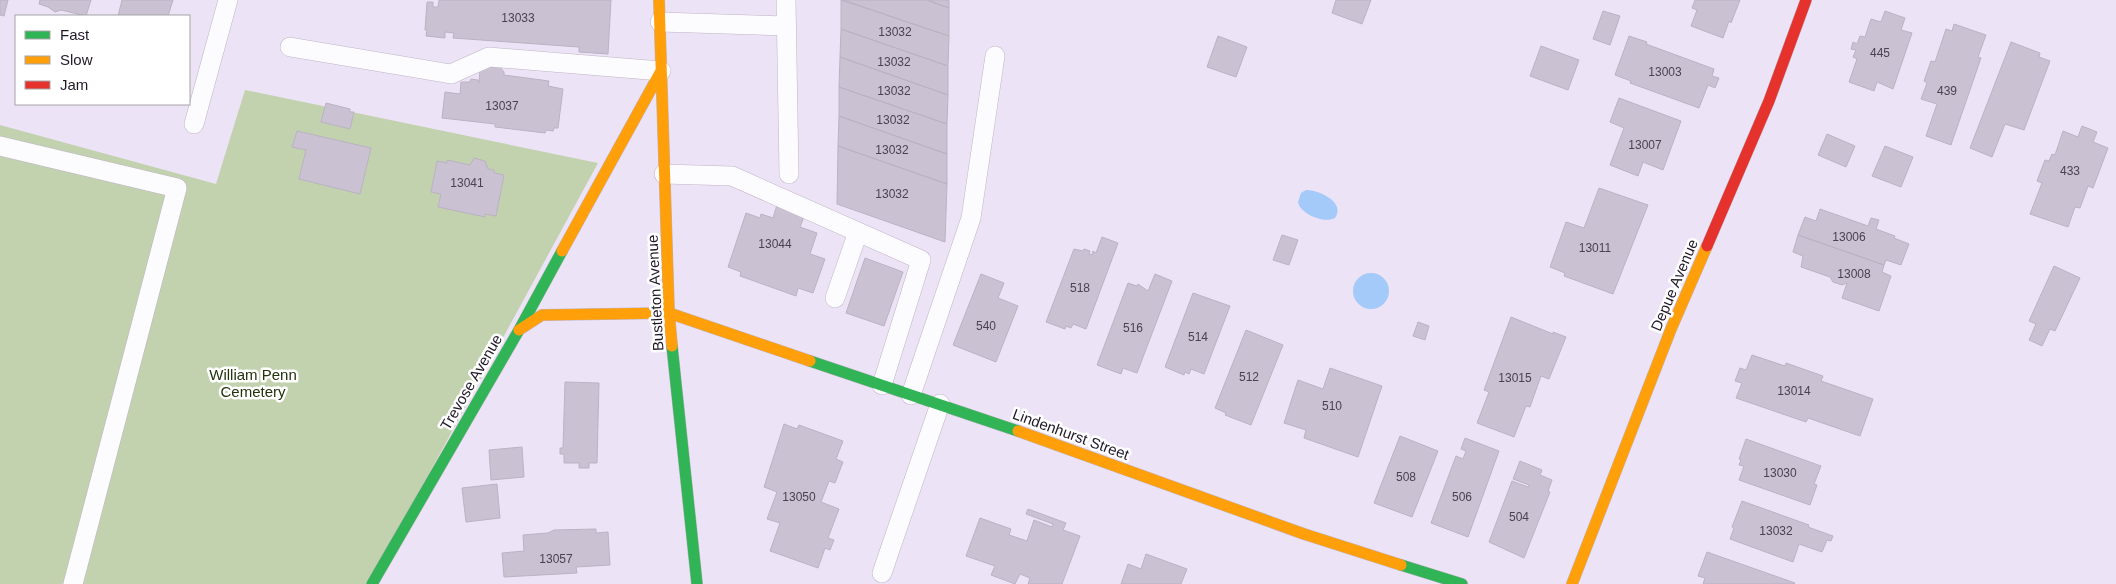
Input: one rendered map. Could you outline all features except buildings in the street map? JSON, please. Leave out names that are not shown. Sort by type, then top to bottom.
[{"type":"street","name":"Bustleton Avenue","points":[[659,0],[669,313],[698,584]]},
{"type":"street","name":"Depue Avenue","points":[[1572,584],[1671,329],[1770,101],[1806,0]]},
{"type":"street","points":[[519,330],[661,71]]},
{"type":"street","name":"Lindenhurst Street","points":[[669,313],[940,404],[1304,534],[1462,584]]},
{"type":"street","name":"Trevose Avenue","points":[[372,584],[519,330],[542,315],[669,313]]},
{"type":"lane","points":[[194,124],[228,0]]},
{"type":"lane","points":[[786,0],[789,174]]},
{"type":"lane","points":[[660,22],[786,26]]},
{"type":"lane","points":[[290,47],[451,74],[489,57],[661,71]]},
{"type":"lane","points":[[911,394],[971,218],[995,56]]},
{"type":"lane","points":[[0,146],[177,188],[74,584]]},
{"type":"lane","points":[[664,174],[732,176],[921,260],[882,385]]},
{"type":"lane","points":[[835,298],[858,232]]},
{"type":"lane","points":[[882,573],[940,404]]},
{"type":"green space","name":"William Penn Cemetery","points":[[245,90],[598,163],[369,584],[0,584],[0,125],[216,184]]},
{"type":"water","points":[[1306,190],[1318,192],[1330,198],[1337,207],[1335,218],[1331,220],[1319,219],[1303,210],[1298,202],[1301,193]]},
{"type":"water","points":[[1371,273],[1383,279],[1389,291],[1383,303],[1371,309],[1359,303],[1353,291],[1359,279]]},
{"type":"traffic: fast","points":[[372,584],[519,330],[562,251]]},
{"type":"traffic: fast","points":[[672,346],[697,584]]},
{"type":"traffic: fast","points":[[810,361],[1018,431]]},
{"type":"traffic: fast","points":[[1401,565],[1462,584]]},
{"type":"traffic: slow","points":[[659,0],[669,313],[672,346]]},
{"type":"traffic: slow","points":[[562,251],[661,71]]},
{"type":"traffic: slow","points":[[1572,584],[1671,329],[1707,246]]},
{"type":"traffic: slow","points":[[519,330],[542,315],[669,313],[810,361]]},
{"type":"traffic: slow","points":[[1018,431],[1304,534],[1401,565]]},
{"type":"traffic: jam","points":[[1707,246],[1769,101],[1806,0]]}]
